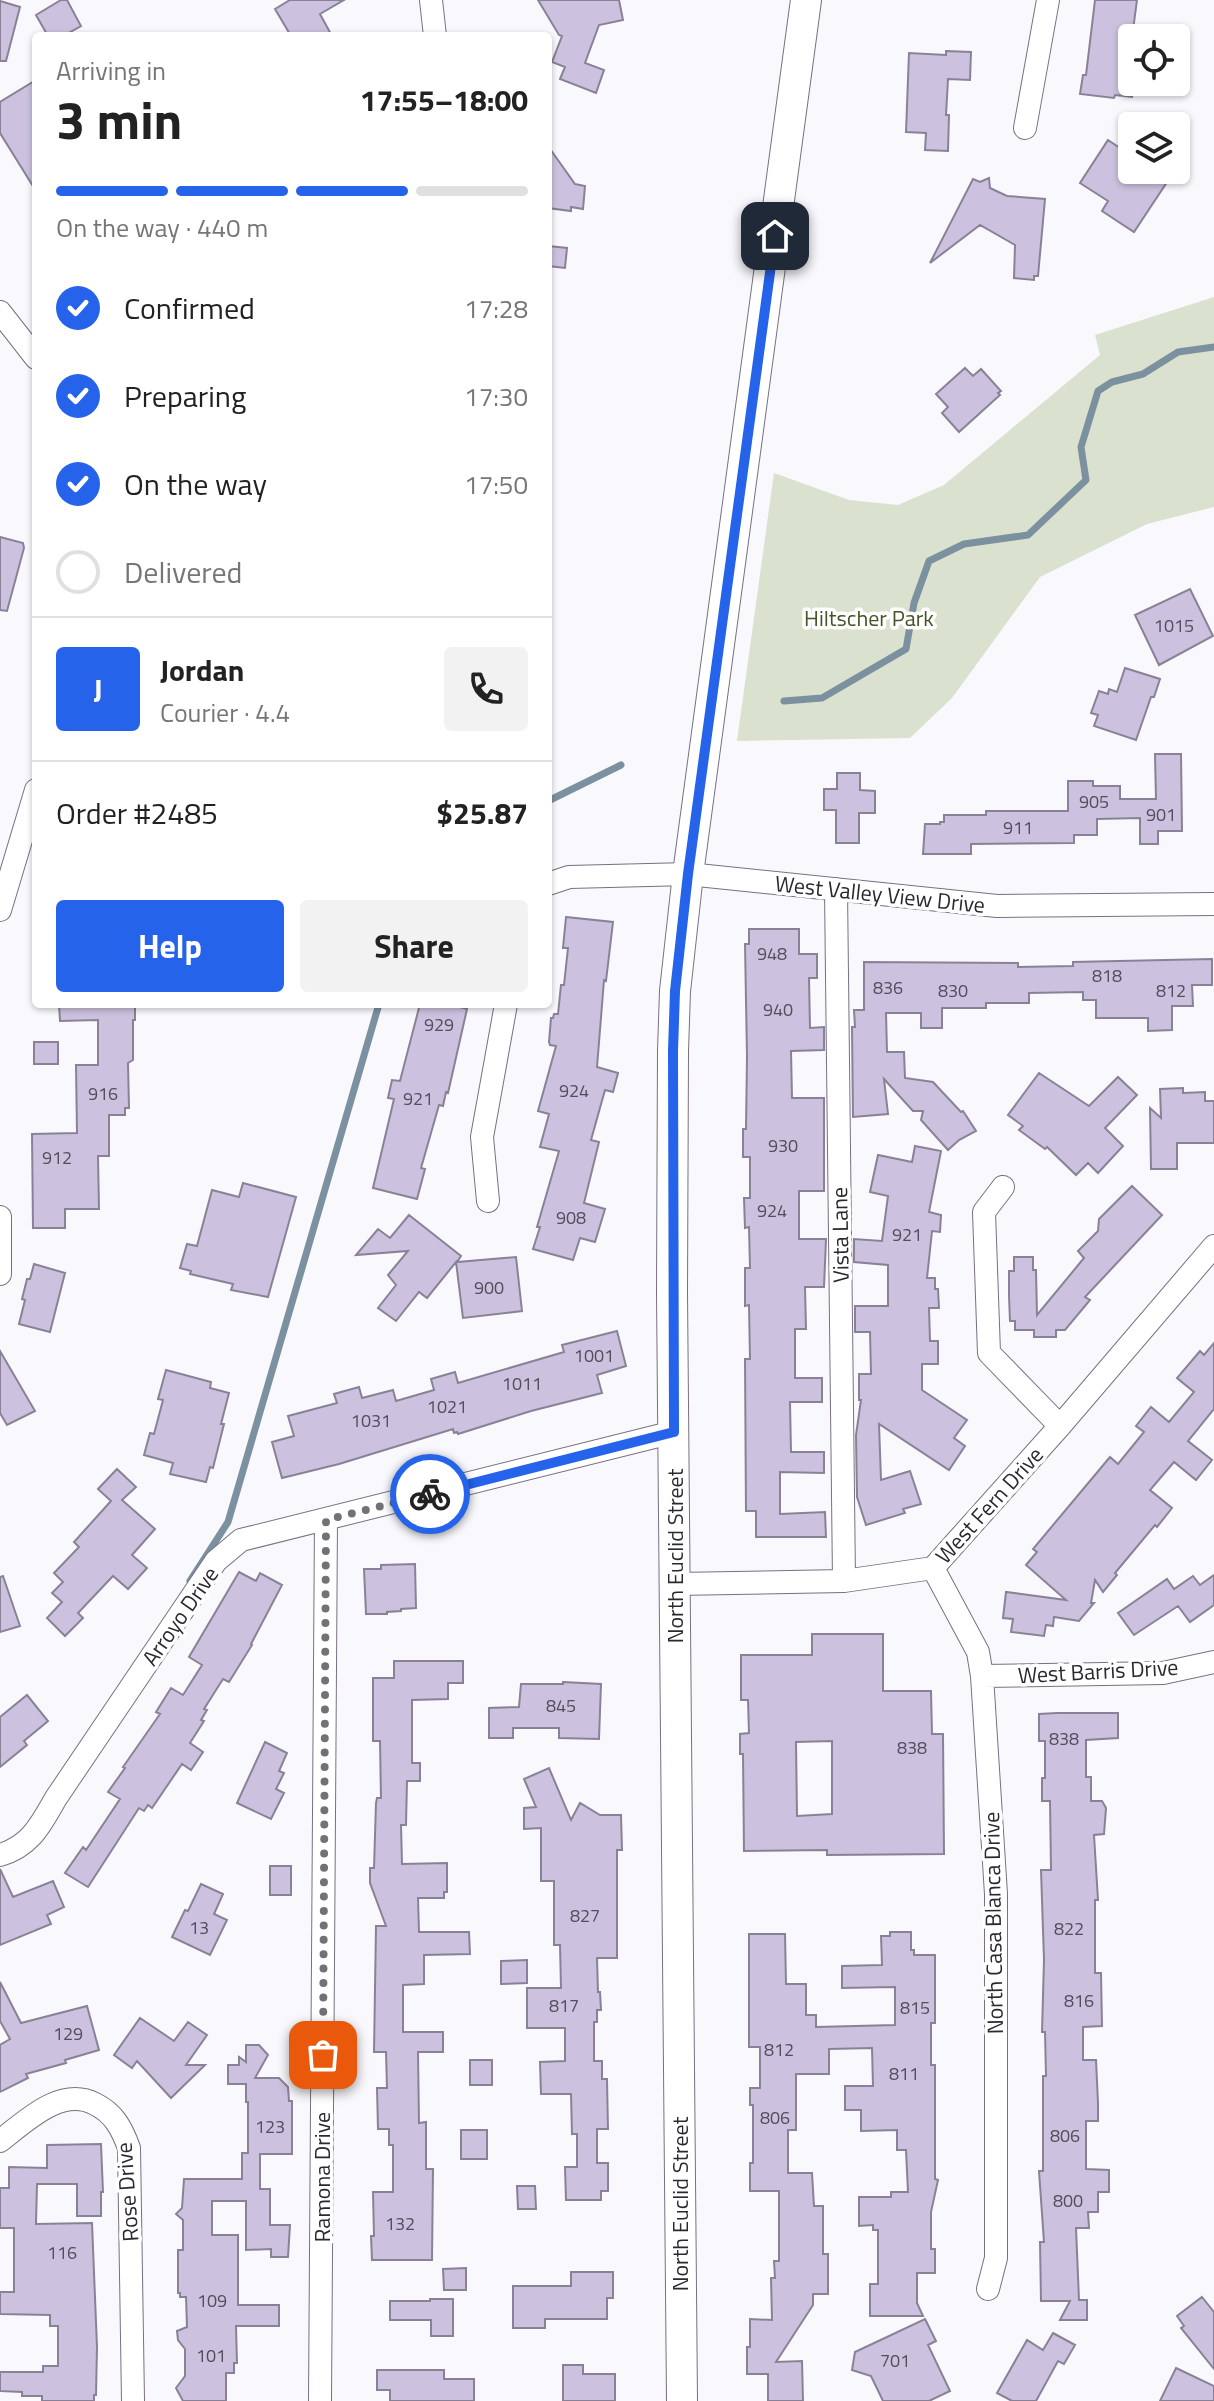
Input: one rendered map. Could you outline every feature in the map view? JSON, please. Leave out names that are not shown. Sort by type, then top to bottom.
[{"type":"main road","name":"North Euclid Street","points":[[682,2401],[674,1432],[675,991],[688,874],[806,0]]},
{"type":"street","points":[[431,0],[435,32]]},
{"type":"street","points":[[1025,128],[1048,0]]},
{"type":"street","points":[[0,312],[32,353]]},
{"type":"street","points":[[0,910],[32,803]]},
{"type":"street","name":"West Valley View Drive","points":[[552,883],[569,877],[688,874],[997,906],[1214,904]]},
{"type":"street","name":"Vista Lane","points":[[836,889],[844,1581]]},
{"type":"street","points":[[488,1201],[482,1137],[505,1008]]},
{"type":"street","points":[[1003,1187],[984,1212],[989,1353],[1060,1426]]},
{"type":"street","points":[[0,1217],[0,1274]]},
{"type":"street","name":"West Fern Drive","points":[[675,1584],[844,1581],[933,1568],[1214,1246]]},
{"type":"street","name":"Arroyo Drive","points":[[0,1855],[34,1836],[56,1798],[216,1561],[241,1540],[674,1432]]},
{"type":"street","name":"Ramona Drive","points":[[320,2401],[326,1520]]},
{"type":"street","name":"North Casa Blanca Drive","points":[[933,1568],[978,1652],[982,1676],[996,1894],[996,2258],[988,2289]]},
{"type":"street","name":"West Barris Drive","points":[[982,1676],[1163,1673],[1214,1662]]},
{"type":"street","name":"Rose Drive","points":[[0,2141],[47,2107],[73,2097],[106,2109],[124,2134],[129,2148],[133,2401]]},
{"type":"green space","name":"Hiltscher Park","points":[[1214,297],[1214,507],[1147,524],[1040,577],[952,698],[910,738],[737,741],[774,473],[849,500],[898,505],[944,485],[1100,355],[1095,335]]},
{"type":"building","points":[[61,0],[67,0],[81,26],[70,32],[46,32],[36,15]]},
{"type":"building","points":[[290,0],[344,0],[320,14],[330,32],[289,32],[275,9]]},
{"type":"building","points":[[538,0],[619,0],[623,20],[599,25],[585,63],[604,70],[596,93],[560,79],[565,67],[552,62],[562,36]]},
{"type":"building","points":[[1095,0],[1137,0],[1134,24],[1118,24],[1118,95],[1114,98],[1080,94],[1083,75],[1086,75]]},
{"type":"building","points":[[0,1],[20,7],[6,61],[0,61]]},
{"type":"building","points":[[946,51],[971,52],[970,80],[948,79],[948,151],[925,150],[926,133],[906,132],[909,53],[946,55]]},
{"type":"building","points":[[32,82],[32,185],[0,133],[0,102]]},
{"type":"building","points":[[1108,140],[1118,147],[1118,184],[1166,184],[1134,232],[1102,211],[1108,201],[1080,183]]},
{"type":"building","points":[[552,152],[575,184],[585,186],[583,209],[571,207],[571,211],[552,209]]},
{"type":"building","points":[[989,178],[990,188],[1007,196],[1045,199],[1038,276],[1034,276],[1034,280],[1014,278],[1015,245],[980,225],[930,263],[973,179],[980,182]]},
{"type":"building","points":[[552,246],[567,248],[565,268],[552,266]]},
{"type":"building","points":[[965,368],[973,376],[981,369],[1001,391],[959,432],[942,413],[948,407],[936,394]]},
{"type":"building","points":[[0,537],[23,543],[24,548],[7,611],[0,610]]},
{"type":"building","points":[[1190,589],[1213,636],[1159,665],[1135,615]]},
{"type":"building","points":[[1125,668],[1160,679],[1136,740],[1094,726],[1098,715],[1091,713],[1099,691],[1108,694],[1109,689],[1117,692]]},
{"type":"building","points":[[1155,754],[1181,754],[1182,831],[1158,831],[1158,844],[1140,844],[1140,818],[1097,819],[1097,835],[1074,835],[1074,843],[971,844],[971,854],[923,854],[925,824],[940,824],[944,822],[944,815],[986,815],[986,811],[1068,811],[1068,781],[1093,781],[1093,786],[1120,786],[1120,799],[1156,799]]},
{"type":"building","points":[[837,773],[860,773],[860,790],[875,791],[875,813],[859,813],[859,843],[836,843],[836,810],[824,810],[824,789],[837,789]]},
{"type":"building","points":[[566,917],[613,922],[604,980],[597,1067],[618,1073],[613,1092],[605,1090],[591,1140],[599,1142],[584,1203],[605,1209],[595,1242],[580,1238],[573,1260],[533,1249],[559,1151],[540,1147],[549,1114],[538,1111],[556,1046],[549,1042],[551,1018],[558,1014],[561,985],[564,985],[568,948],[563,948]]},
{"type":"building","points":[[749,929],[799,929],[799,954],[817,954],[817,978],[809,978],[810,1028],[824,1027],[824,1050],[791,1051],[792,1098],[824,1098],[824,1191],[799,1191],[799,1239],[826,1239],[824,1287],[805,1287],[806,1329],[795,1329],[795,1378],[822,1378],[822,1402],[790,1402],[791,1452],[824,1452],[824,1473],[780,1472],[780,1514],[825,1512],[826,1537],[756,1537],[756,1511],[746,1511],[745,1359],[750,1359],[745,1268],[750,1268],[749,1227],[745,1228],[744,1198],[750,1198],[750,1157],[743,1157],[743,1129],[746,1129],[747,1056],[745,944],[749,944]]},
{"type":"building","points":[[1212,959],[1212,985],[1192,985],[1193,1006],[1172,1006],[1172,1030],[1148,1031],[1148,1018],[1096,1018],[1096,1000],[1083,1000],[1083,992],[1029,993],[1029,1003],[986,1003],[986,1008],[942,1008],[942,1028],[921,1028],[921,1013],[886,1013],[887,1052],[904,1052],[905,1078],[933,1082],[963,1111],[976,1131],[948,1150],[921,1120],[923,1111],[913,1111],[884,1079],[888,1114],[853,1117],[852,1027],[855,1027],[854,1010],[864,1010],[864,962],[1018,963],[1018,967],[1073,966],[1073,962]]},
{"type":"building","points":[[59,1008],[135,1008],[133,1060],[128,1063],[129,1108],[125,1108],[125,1115],[109,1115],[109,1156],[98,1156],[99,1209],[65,1209],[65,1228],[33,1228],[32,1134],[77,1133],[76,1065],[98,1065],[98,1020],[60,1021]]},
{"type":"building","points":[[419,1008],[467,1009],[448,1093],[443,1106],[439,1105],[421,1168],[425,1169],[417,1199],[373,1188],[394,1099],[388,1098],[392,1080],[400,1081]]},
{"type":"building","points":[[34,1042],[58,1042],[58,1064],[34,1064]]},
{"type":"building","points":[[1039,1073],[1089,1106],[1118,1077],[1137,1095],[1105,1128],[1123,1146],[1098,1173],[1088,1163],[1076,1175],[1047,1147],[1045,1149],[1019,1130],[1023,1126],[1008,1115]]},
{"type":"building","points":[[1183,1088],[1183,1093],[1205,1092],[1205,1101],[1214,1101],[1214,1143],[1177,1143],[1177,1169],[1151,1169],[1150,1108],[1161,1118],[1160,1089]]},
{"type":"building","points":[[915,1146],[941,1151],[929,1212],[941,1215],[940,1232],[932,1231],[927,1278],[935,1278],[935,1289],[938,1289],[939,1308],[929,1308],[930,1341],[938,1341],[938,1364],[922,1364],[922,1390],[967,1420],[954,1438],[965,1446],[949,1470],[879,1424],[881,1480],[910,1471],[921,1504],[903,1509],[905,1513],[866,1525],[857,1497],[856,1435],[861,1400],[859,1374],[871,1374],[870,1332],[855,1332],[855,1306],[888,1306],[888,1265],[854,1262],[854,1239],[882,1241],[888,1196],[870,1192],[878,1155],[912,1162]]},
{"type":"building","points":[[243,1183],[296,1197],[268,1297],[231,1290],[233,1284],[190,1274],[191,1271],[180,1268],[187,1244],[197,1246],[212,1190],[239,1197]]},
{"type":"building","points":[[1132,1186],[1162,1215],[1085,1297],[1090,1300],[1065,1330],[1056,1330],[1056,1337],[1034,1337],[1034,1330],[1015,1330],[1015,1321],[1010,1321],[1009,1296],[1009,1271],[1014,1271],[1014,1257],[1033,1257],[1037,1315],[1084,1258],[1078,1251],[1098,1231],[1099,1219]]},
{"type":"building","points":[[409,1215],[461,1256],[457,1262],[516,1257],[522,1311],[463,1318],[456,1262],[427,1298],[419,1292],[396,1321],[378,1308],[396,1285],[388,1275],[408,1251],[356,1255],[378,1229],[390,1238]]},
{"type":"building","points":[[34,1264],[65,1273],[50,1332],[19,1324],[27,1279],[30,1279]]},
{"type":"building","points":[[617,1331],[626,1366],[597,1375],[602,1393],[458,1434],[453,1429],[282,1478],[272,1442],[294,1436],[288,1416],[337,1403],[334,1394],[359,1387],[362,1398],[393,1390],[396,1401],[434,1390],[431,1379],[455,1372],[458,1383],[564,1352],[562,1345]]},
{"type":"building","points":[[1214,1343],[1214,1409],[1188,1441],[1212,1460],[1196,1480],[1174,1462],[1150,1490],[1172,1508],[1115,1573],[1117,1575],[1103,1592],[1095,1580],[1091,1603],[1094,1603],[1079,1621],[1054,1617],[1053,1626],[1046,1625],[1044,1636],[1011,1632],[1013,1619],[1003,1618],[1006,1592],[1066,1600],[1026,1565],[1037,1552],[1033,1549],[1110,1457],[1118,1464],[1144,1432],[1136,1426],[1151,1407],[1169,1422],[1194,1392],[1177,1378],[1200,1351],[1204,1355]]},
{"type":"building","points":[[0,1351],[35,1411],[7,1425],[0,1413]]},
{"type":"building","points":[[166,1370],[211,1382],[210,1388],[229,1393],[213,1468],[210,1467],[206,1482],[170,1474],[173,1463],[144,1455],[150,1433],[154,1434],[163,1400],[158,1399]]},
{"type":"building","points":[[117,1469],[136,1487],[122,1500],[155,1529],[132,1555],[147,1568],[128,1589],[113,1576],[78,1613],[83,1618],[65,1636],[47,1618],[62,1602],[52,1593],[63,1582],[54,1573],[79,1547],[74,1542],[111,1501],[98,1489]]},
{"type":"building","points":[[415,1564],[416,1608],[387,1614],[366,1614],[364,1569]]},
{"type":"building","points":[[239,1572],[256,1581],[260,1573],[282,1585],[252,1645],[229,1682],[223,1679],[204,1709],[207,1710],[201,1720],[204,1721],[190,1743],[203,1752],[191,1770],[182,1764],[152,1808],[148,1805],[144,1811],[139,1808],[88,1887],[65,1873],[83,1847],[86,1850],[120,1799],[108,1792],[160,1714],[156,1712],[171,1688],[183,1695],[202,1665],[189,1657]]},
{"type":"building","points":[[1214,1575],[1214,1605],[1190,1622],[1178,1606],[1134,1635],[1118,1613],[1167,1579],[1174,1589],[1193,1576],[1200,1585]]},
{"type":"building","points":[[3,1576],[20,1626],[0,1632],[0,1577]]},
{"type":"building","points":[[812,1634],[883,1634],[883,1691],[931,1691],[932,1734],[943,1734],[944,1854],[827,1855],[827,1850],[744,1851],[740,1734],[749,1733],[748,1700],[741,1700],[741,1655],[812,1655]],"holes":[[[832,1741],[832,1814],[797,1816],[796,1742]]]},
{"type":"building","points":[[394,1661],[463,1661],[463,1683],[448,1683],[448,1699],[412,1700],[412,1763],[420,1763],[420,1781],[407,1781],[406,1825],[401,1825],[402,1864],[447,1863],[447,1892],[444,1892],[444,1898],[418,1898],[419,1932],[469,1932],[470,1954],[424,1955],[424,1984],[403,1985],[403,2032],[443,2032],[443,2052],[418,2052],[419,2123],[426,2122],[426,2169],[433,2169],[432,2260],[372,2260],[373,2192],[393,2192],[393,2145],[389,2145],[389,2129],[378,2129],[377,2088],[387,2088],[386,2052],[374,2052],[376,1926],[386,1926],[370,1883],[370,1868],[374,1868],[376,1803],[377,1798],[381,1798],[380,1741],[373,1741],[373,1678],[394,1678]]},
{"type":"building","points":[[521,1684],[601,1684],[599,1739],[559,1738],[559,1728],[513,1728],[513,1738],[489,1738],[489,1708],[519,1707]]},
{"type":"building","points":[[27,1695],[48,1721],[24,1741],[27,1745],[0,1767],[0,1717]]},
{"type":"building","points":[[1118,1713],[1118,1738],[1086,1740],[1086,1777],[1091,1777],[1091,1801],[1102,1801],[1106,1808],[1104,1834],[1094,1835],[1098,1900],[1095,1900],[1095,1973],[1101,1973],[1102,2026],[1083,2027],[1083,2060],[1096,2060],[1098,2103],[1098,2121],[1086,2121],[1086,2169],[1109,2170],[1109,2192],[1098,2192],[1098,2212],[1088,2212],[1089,2228],[1076,2228],[1079,2300],[1087,2300],[1087,2320],[1060,2320],[1070,2301],[1041,2301],[1040,2242],[1044,2242],[1039,2171],[1043,2171],[1043,2076],[1046,2076],[1045,2032],[1042,2032],[1044,1960],[1041,1870],[1051,1870],[1050,1801],[1042,1801],[1045,1741],[1039,1741],[1039,1714]]},
{"type":"building","points":[[265,1742],[287,1753],[279,1771],[284,1773],[276,1789],[284,1793],[271,1819],[237,1803]]},
{"type":"building","points":[[549,1768],[571,1820],[580,1803],[600,1815],[621,1815],[622,1850],[617,1850],[617,1958],[597,1958],[601,2010],[597,2010],[597,2022],[594,2022],[594,2061],[602,2061],[602,2079],[607,2079],[608,2129],[597,2129],[597,2163],[608,2163],[608,2191],[601,2191],[601,2200],[566,2200],[565,2167],[577,2167],[577,2134],[572,2134],[571,2094],[541,2094],[540,2062],[565,2061],[565,2028],[527,2028],[527,1988],[561,1988],[560,1945],[554,1945],[554,1881],[541,1881],[541,1828],[524,1829],[524,1808],[536,1807],[524,1779]]},
{"type":"building","points":[[270,1866],[291,1866],[291,1895],[270,1895]]},
{"type":"building","points":[[0,1869],[13,1897],[53,1881],[64,1907],[47,1915],[51,1924],[0,1945]]},
{"type":"building","points":[[201,1884],[223,1894],[214,1914],[227,1920],[210,1955],[172,1937]]},
{"type":"building","points":[[890,1932],[911,1932],[914,1955],[935,1955],[935,2023],[931,2023],[931,2065],[935,2065],[935,2179],[938,2180],[931,2212],[931,2249],[935,2249],[935,2273],[917,2273],[917,2303],[923,2316],[870,2316],[870,2284],[878,2284],[878,2230],[873,2230],[873,2225],[859,2226],[859,2197],[891,2197],[891,2192],[908,2192],[906,2150],[897,2150],[897,2130],[861,2131],[861,2110],[845,2110],[845,2086],[873,2086],[872,2048],[829,2049],[829,2074],[796,2074],[796,2130],[788,2130],[788,2173],[812,2173],[814,2206],[823,2206],[823,2254],[828,2254],[828,2294],[813,2294],[813,2305],[776,2362],[802,2361],[803,2401],[768,2401],[768,2374],[747,2374],[750,2319],[772,2320],[771,2278],[775,2278],[774,2261],[779,2261],[779,2191],[750,2191],[753,2105],[750,2105],[750,2088],[760,2088],[760,2047],[749,2047],[749,1934],[785,1934],[786,1984],[806,1984],[806,2015],[816,2015],[816,2027],[895,2025],[895,1987],[842,1988],[842,1966],[882,1965],[881,1936],[890,1936]]},
{"type":"building","points":[[527,1960],[527,1983],[501,1984],[501,1961]]},
{"type":"building","points":[[0,1982],[21,2023],[87,2006],[99,2050],[26,2074],[28,2078],[0,2092],[0,2045],[10,2039],[0,2021]]},
{"type":"building","points":[[140,2018],[174,2041],[188,2022],[207,2035],[186,2065],[205,2065],[171,2098],[137,2061],[132,2068],[114,2055]]},
{"type":"building","points":[[246,2045],[259,2045],[268,2055],[255,2078],[279,2078],[288,2087],[289,2101],[292,2101],[292,2154],[260,2154],[260,2189],[270,2189],[270,2225],[290,2225],[288,2257],[271,2257],[271,2249],[246,2250],[246,2201],[212,2201],[212,2235],[238,2235],[238,2305],[279,2305],[279,2326],[236,2326],[237,2363],[234,2363],[234,2373],[226,2373],[226,2401],[183,2401],[176,2388],[185,2376],[185,2349],[178,2340],[177,2331],[187,2327],[186,2297],[180,2297],[178,2293],[178,2250],[183,2250],[183,2220],[176,2214],[182,2208],[184,2179],[242,2179],[242,2153],[248,2153],[246,2084],[228,2084],[228,2065],[239,2065],[239,2057],[246,2062]]},
{"type":"building","points":[[470,2060],[492,2060],[492,2085],[470,2085]]},
{"type":"building","points":[[461,2130],[487,2130],[487,2159],[461,2159]]},
{"type":"building","points":[[101,2144],[101,2216],[77,2216],[77,2184],[37,2184],[36,2224],[92,2223],[97,2347],[94,2401],[42,2401],[42,2396],[0,2391],[0,2372],[43,2372],[43,2366],[58,2366],[58,2326],[50,2326],[50,2315],[0,2314],[0,2292],[14,2292],[14,2228],[0,2228],[0,2188],[9,2188],[9,2167],[47,2168],[47,2145]]},
{"type":"building","points":[[517,2186],[535,2186],[536,2209],[518,2209]]},
{"type":"building","points":[[466,2268],[466,2290],[444,2290],[443,2269]]},
{"type":"building","points":[[571,2272],[613,2272],[613,2298],[607,2298],[607,2319],[545,2319],[545,2328],[513,2328],[513,2286],[571,2286]]},
{"type":"building","points":[[1202,2297],[1214,2312],[1214,2369],[1181,2328],[1184,2326],[1177,2316]]},
{"type":"building","points":[[453,2299],[453,2336],[431,2336],[431,2320],[390,2320],[390,2301]]},
{"type":"building","points":[[925,2319],[936,2341],[928,2345],[950,2391],[929,2401],[883,2401],[871,2376],[852,2370],[855,2352]]},
{"type":"building","points":[[1053,2333],[1075,2345],[1064,2364],[1058,2361],[1036,2401],[1012,2401],[997,2393],[1027,2340],[1043,2350]]},
{"type":"building","points":[[563,2365],[583,2365],[583,2374],[615,2374],[615,2401],[563,2401]]},
{"type":"building","points":[[1176,2368],[1214,2386],[1214,2401],[1160,2401]]},
{"type":"building","points":[[377,2370],[444,2370],[444,2379],[474,2379],[474,2401],[390,2401],[390,2390],[377,2390]]},
{"type":"waterway","points":[[784,701],[822,698],[906,649],[914,603],[929,561],[964,544],[1028,535],[1086,480],[1081,447],[1098,391],[1112,382],[1143,374],[1178,352],[1214,347]]},
{"type":"waterway","points":[[552,799],[621,765]]},
{"type":"waterway","points":[[190,1581],[228,1522],[378,1008]]},
{"type":"way so far","points":[[323,2055],[326,1520],[430,1494]]},
{"type":"route","points":[[430,1494],[674,1432],[675,991],[688,874],[775,236]]}]
